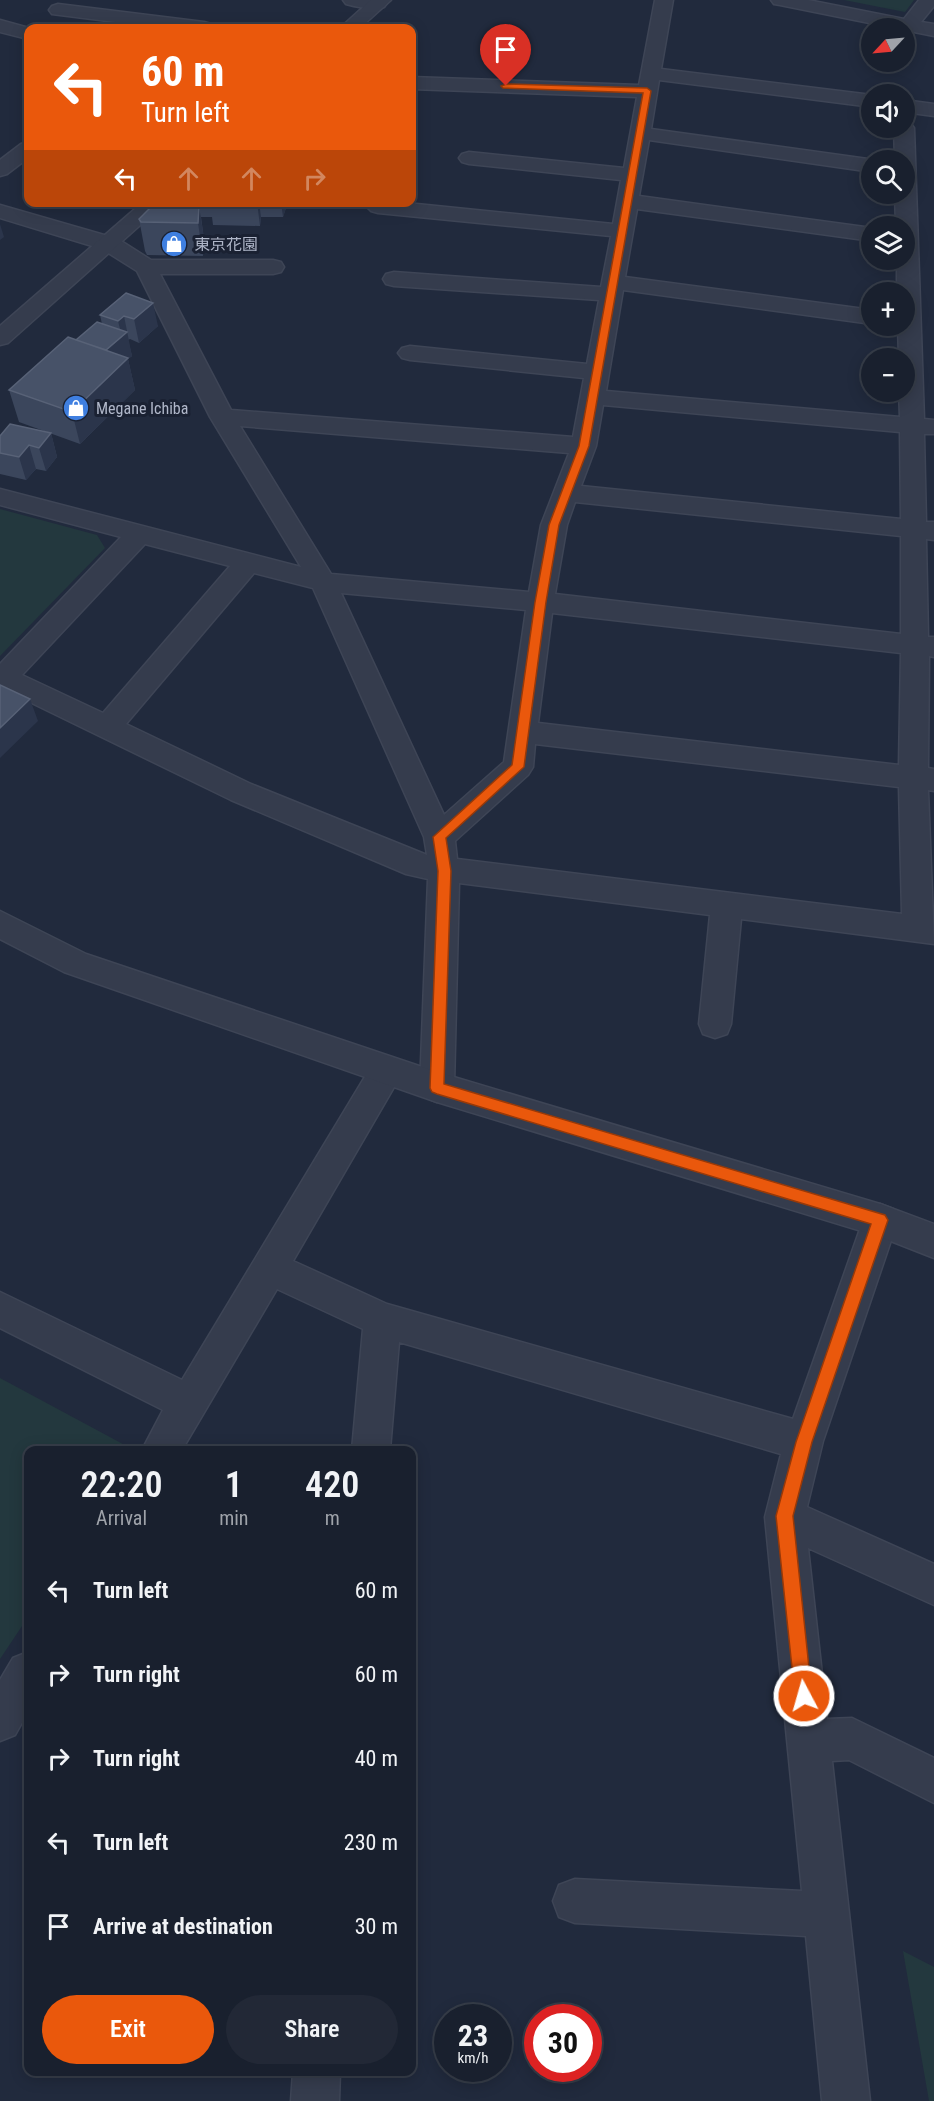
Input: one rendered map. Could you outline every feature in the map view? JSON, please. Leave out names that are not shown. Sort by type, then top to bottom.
[{"type":"street","points":[[352,0],[380,2]]},
{"type":"street","points":[[440,837],[518,767],[540,602],[554,525],[584,446],[664,0]]},
{"type":"street","points":[[780,0],[873,18]]},
{"type":"street","points":[[915,18],[929,0]]},
{"type":"street","points":[[354,24],[380,2]]},
{"type":"street","points":[[62,24],[57,5],[178,24]]},
{"type":"street","points":[[0,26],[24,32]]},
{"type":"street","points":[[915,26],[934,30]]},
{"type":"street","points":[[416,83],[649,82],[861,100]]},
{"type":"street","points":[[915,107],[934,110]]},
{"type":"street","points":[[640,134],[861,164]]},
{"type":"street","points":[[0,170],[24,151]]},
{"type":"street","points":[[468,158],[633,175]]},
{"type":"street","points":[[628,201],[861,233]]},
{"type":"street","points":[[0,338],[151,207]]},
{"type":"street","points":[[378,207],[622,231]]},
{"type":"street","points":[[0,211],[110,244],[146,267],[222,417],[323,582],[440,837],[444,871],[437,1088]]},
{"type":"street","points":[[146,267],[273,267]]},
{"type":"street","points":[[394,279],[613,288],[861,316]]},
{"type":"street","points":[[915,323],[934,326]]},
{"type":"street","points":[[140,533],[2,679],[263,801],[417,866],[926,930],[923,427],[909,336]]},
{"type":"street","points":[[410,353],[598,372]]},
{"type":"street","points":[[594,397],[923,427]]},
{"type":"street","points":[[222,417],[584,446]]},
{"type":"street","points":[[567,493],[923,530]]},
{"type":"street","points":[[0,497],[323,582],[540,602],[925,646]]},
{"type":"street","points":[[107,727],[249,562]]},
{"type":"street","points":[[523,732],[924,778]]},
{"type":"street","points":[[715,1024],[727,905]]},
{"type":"street","points":[[0,924],[75,963],[437,1088],[880,1220],[934,1241]]},
{"type":"street","points":[[163,1446],[387,1070]]},
{"type":"street","points":[[846,2101],[785,1516],[804,1442],[880,1220]]},
{"type":"street","points":[[270,1268],[382,1320],[804,1442]]},
{"type":"street","points":[[0,1310],[189,1403]]},
{"type":"street","points":[[370,1446],[382,1320]]},
{"type":"street","points":[[785,1516],[934,1585]]},
{"type":"street","points":[[0,1720],[24,1679]]},
{"type":"street","points":[[808,1741],[852,1740],[934,1781]]},
{"type":"street","points":[[575,1902],[826,1915]]},
{"type":"street","points":[[315,2101],[317,2076]]},
{"type":"green space","points":[[844,0],[914,0],[905,12]]},
{"type":"green space","points":[[0,509],[97,535],[105,548],[0,656]]},
{"type":"green space","points":[[0,1378],[127,1446],[24,1446],[24,1623],[0,1659]]},
{"type":"green space","points":[[903,1951],[934,1967],[934,2101],[929,2101]]},
{"type":"building","points":[[151,207],[199,207],[198,223],[141,222],[139,219]]},
{"type":"building","points":[[126,293],[153,303],[134,319],[124,316],[118,321],[100,315]]},
{"type":"building","points":[[97,322],[127,332],[106,350],[76,340]]},
{"type":"building","points":[[68,337],[128,358],[72,412],[9,390]]},
{"type":"building","points":[[10,424],[51,433],[39,448],[29,445],[19,457],[0,453],[0,436]]},
{"type":"building","points":[[0,685],[30,699],[0,728]]},
{"type":"place","name":"東京花園","points":[[174,244]]},
{"type":"place","name":"Megane Ichiba","points":[[76,408]]},
{"type":"route","points":[[506,86],[647,91],[584,446],[554,525],[540,602],[518,767],[440,837],[444,871],[437,1088],[880,1220],[804,1442],[785,1516],[804,1696]]}]
